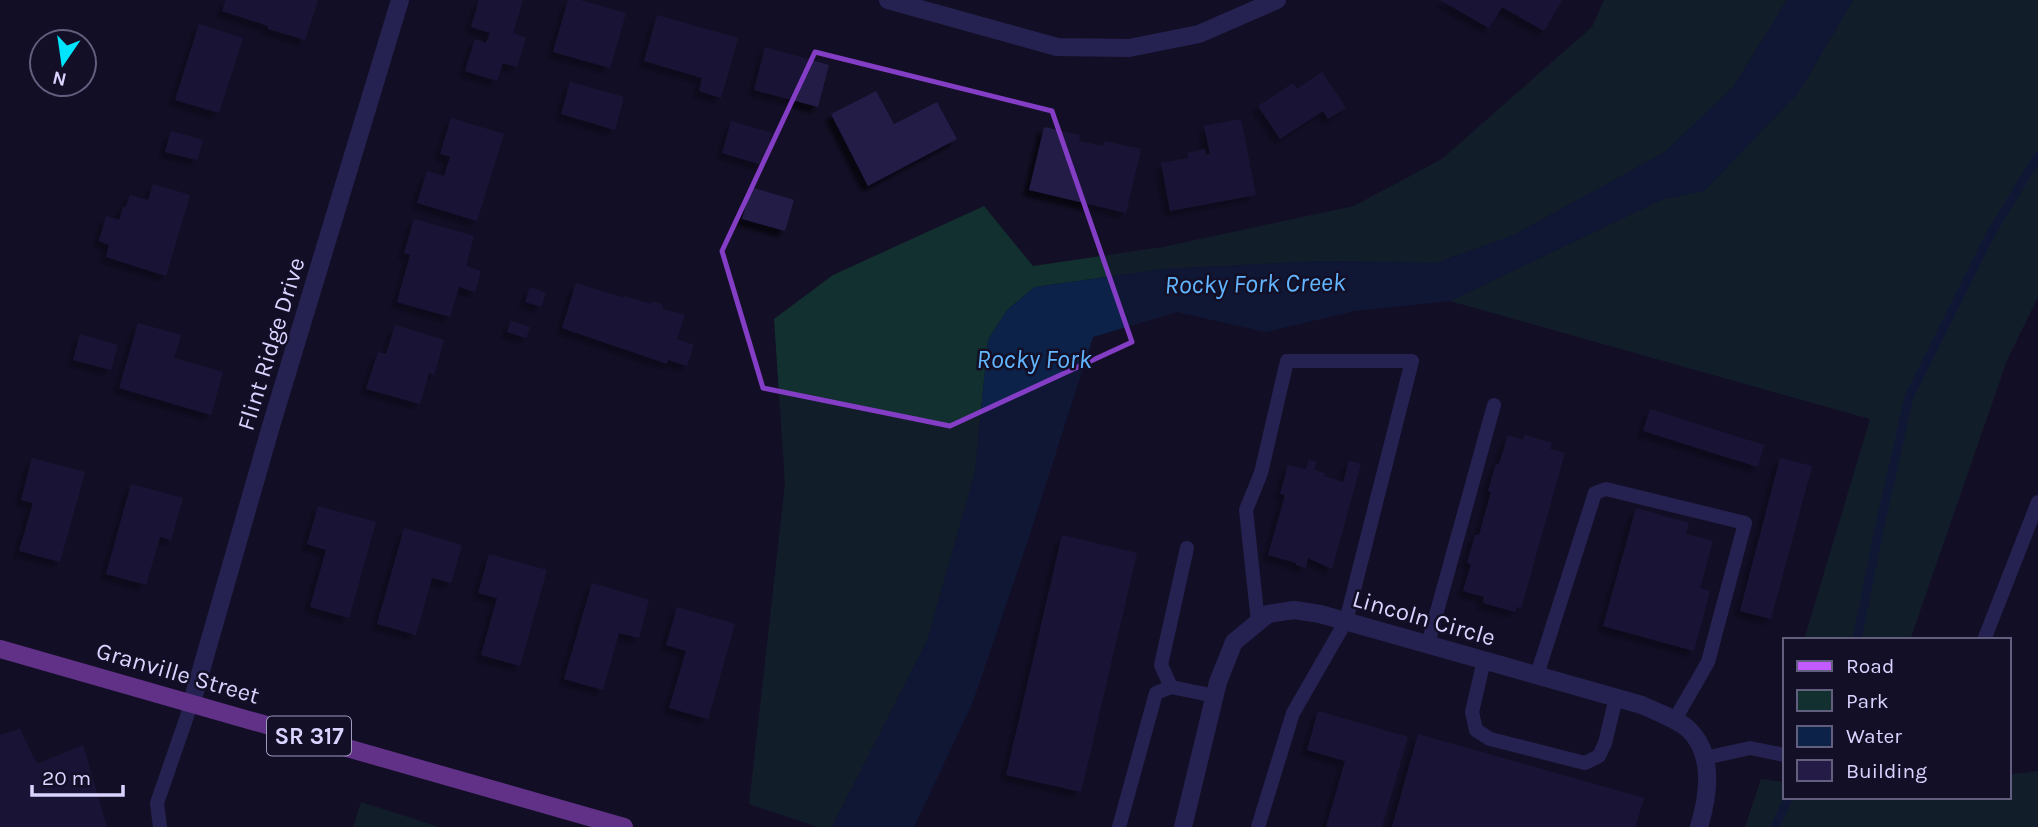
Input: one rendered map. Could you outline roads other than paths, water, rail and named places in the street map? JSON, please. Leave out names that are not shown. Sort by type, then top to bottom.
[{"type":"main road","name":"Granville Street","points":[[0,649],[624,827]]},
{"type":"street","name":"Flint Ridge Drive","points":[[192,702],[278,403],[400,0]]},
{"type":"street","points":[[888,0],[1057,47],[1129,48],[1199,34],[1277,0]]},
{"type":"street","name":"Lincoln Circle","points":[[1183,827],[1215,696],[1234,642],[1268,614],[1294,610],[1346,621],[1642,705],[1686,727],[1701,745],[1705,758]]},
{"type":"street","points":[[1699,827],[1708,767],[1705,758]]},
{"type":"lane","points":[[1258,622],[1246,510],[1261,473],[1287,362],[1412,361],[1346,621],[1293,713],[1258,827]]},
{"type":"lane","points":[[1428,644],[1494,405]]},
{"type":"lane","points":[[1537,675],[1595,493],[1606,489],[1745,523],[1708,662],[1674,721]]},
{"type":"lane","points":[[1985,638],[2038,502]]},
{"type":"lane","points":[[1171,687],[1161,665],[1187,548]]},
{"type":"lane","points":[[1484,660],[1472,712],[1476,730],[1490,740],[1585,764],[1599,756],[1605,743],[1616,698]]},
{"type":"lane","points":[[1119,827],[1156,693],[1171,687],[1215,696]]},
{"type":"lane","points":[[160,827],[157,803],[192,702]]},
{"type":"lane","points":[[1705,758],[1750,748],[1783,755]]},
{"type":"water","name":"Rocky Fork","points":[[1787,0],[1853,0],[1799,92],[1704,191],[1663,199],[1450,301],[1355,311],[1266,332],[1177,312],[1093,337],[972,704],[914,827],[832,827],[927,641],[975,472],[988,340],[1007,310],[1035,287],[1163,269],[1322,261],[1436,263],[1514,235],[1665,152],[1733,87]]},
{"type":"waterway","points":[[1857,638],[1909,397],[1990,235],[2038,156]]},
{"type":"waterway","points":[[1775,827],[1788,799]]},
{"type":"water label","name":"Rocky Fork Creek","points":[[1255,283]]}]
